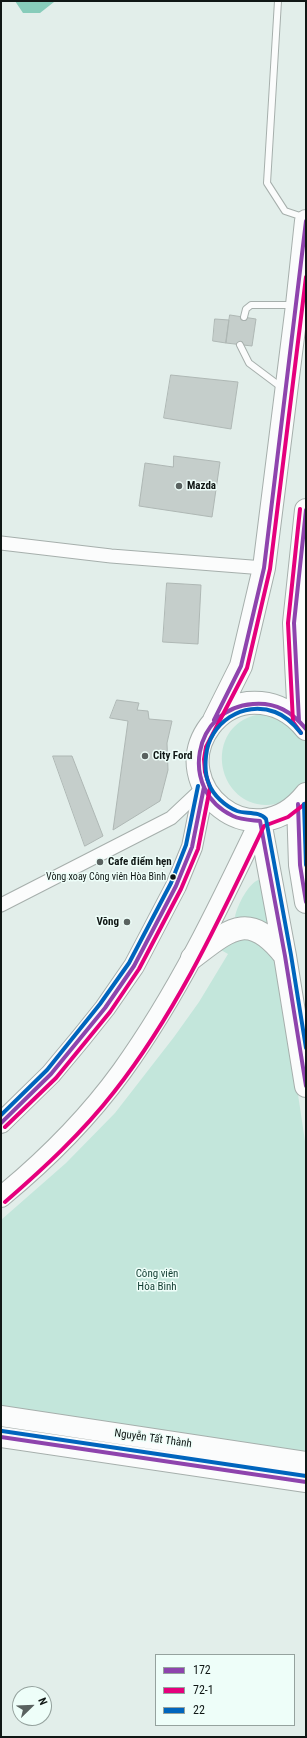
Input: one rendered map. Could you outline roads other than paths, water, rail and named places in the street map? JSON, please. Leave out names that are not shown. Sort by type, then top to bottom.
[{"type":"highway","points":[[302,799],[287,813],[274,818],[260,822],[239,818],[221,808],[211,798],[199,773],[199,752],[206,732],[214,720],[241,666],[264,568],[306,220]]},
{"type":"highway","points":[[303,725],[294,623],[306,510]]},
{"type":"highway","points":[[214,720],[234,707],[257,702],[280,707],[290,713],[303,725]]},
{"type":"highway","points":[[302,799],[300,865],[306,902]]},
{"type":"highway","points":[[260,822],[285,956],[306,1086]]},
{"type":"highway","points":[[192,958],[223,934],[237,928],[255,929],[272,940],[285,956]]},
{"type":"main road","points":[[1,1123],[51,1074],[106,1008],[134,966],[176,886],[192,847],[204,786]]},
{"type":"main road","points":[[1,1197],[23,1179],[73,1130],[87,1115],[121,1072],[165,1006],[192,958],[260,822]]},
{"type":"main road","name":"Nguyễn Tất Thành","points":[[1,1416],[306,1462]]},
{"type":"main road","name":"Nguyễn Tất Thành","points":[[1,1437],[306,1482]]},
{"type":"street","points":[[1,543],[111,556],[264,568]]},
{"type":"street","points":[[1,905],[171,818],[204,786]]},
{"type":"lane","points":[[278,1],[267,183],[285,211],[306,220]]},
{"type":"lane","points":[[244,317],[246,309],[251,305],[297,304]]},
{"type":"lane","points":[[240,345],[249,363],[286,391]]},
{"type":"place","name":"Mazda","points":[[179,486]]},
{"type":"place","name":"City Ford","points":[[145,756]]},
{"type":"place","name":"Cafe điểm hẹn","points":[[100,862]]},
{"type":"place","name":"Vòng xoay Công viên Hòa Bình","points":[[173,877]]},
{"type":"place","name":"Võng","points":[[127,922]]},
{"type":"park label","name":"Công viên Hòa Bình","points":[[157,1280]]}]
